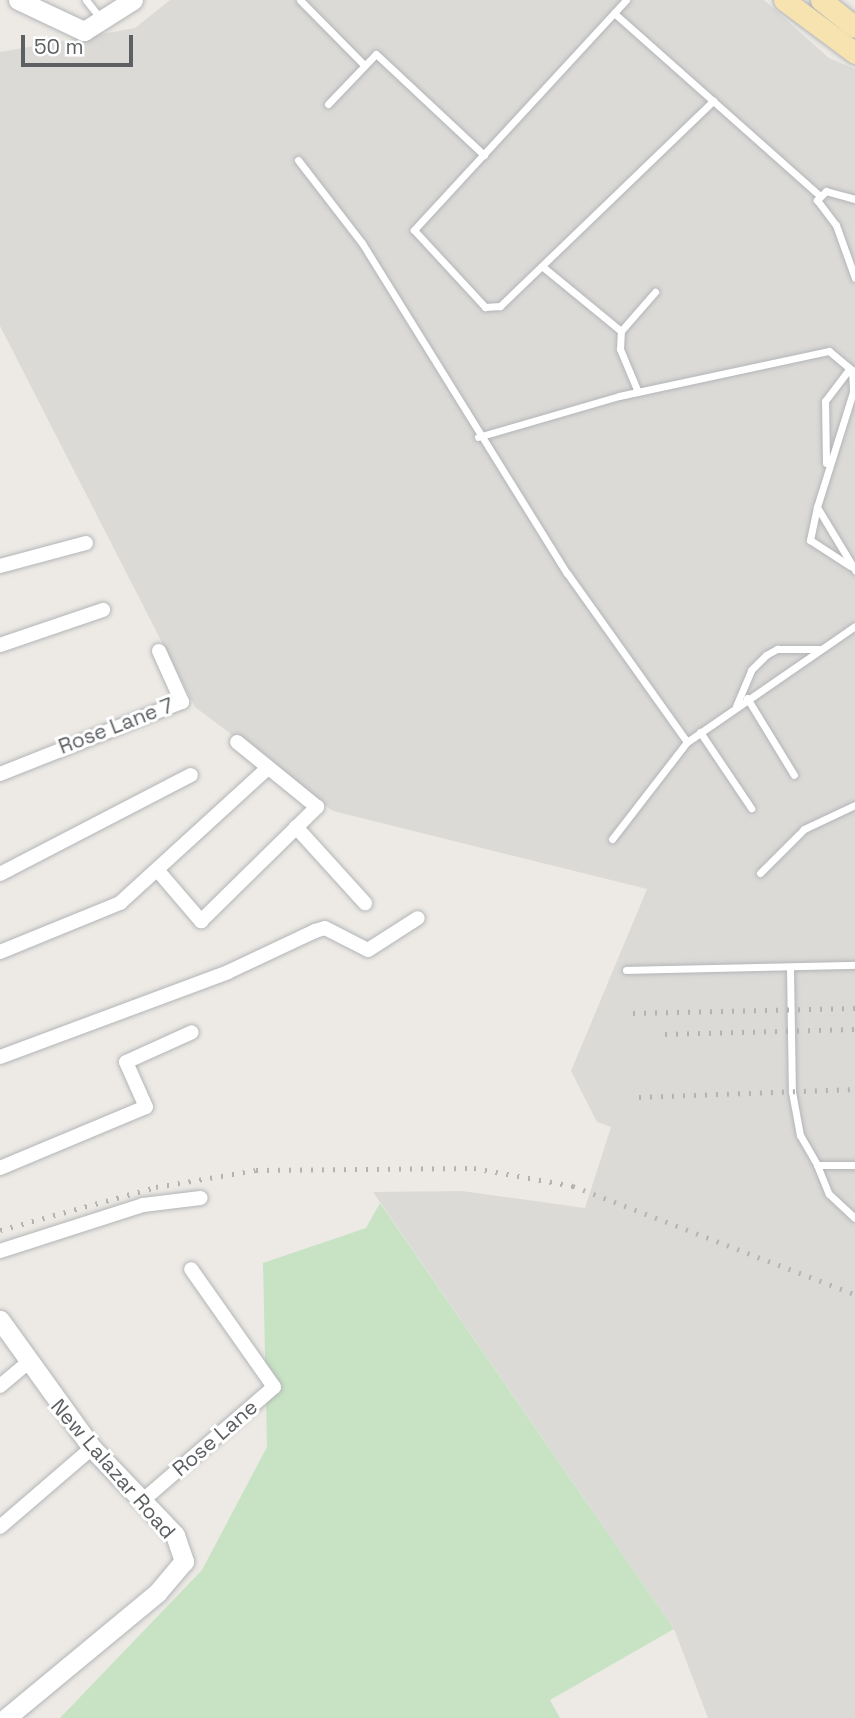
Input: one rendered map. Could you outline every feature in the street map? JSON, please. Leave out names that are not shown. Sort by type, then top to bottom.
[{"type":"main road","points":[[784,0],[855,53]]},
{"type":"main road","points":[[821,0],[855,27]]},
{"type":"street","points":[[26,2],[84,31],[132,0]]},
{"type":"street","points":[[0,566],[86,543]]},
{"type":"street","points":[[0,645],[103,610]]},
{"type":"street","name":"Rose Lane 7","points":[[0,774],[182,702],[159,651]]},
{"type":"street","points":[[159,872],[201,921],[317,807],[237,742]]},
{"type":"street","points":[[0,952],[120,903],[159,872],[268,768]]},
{"type":"street","points":[[0,874],[191,775]]},
{"type":"street","points":[[296,827],[365,903]]},
{"type":"street","points":[[0,1057],[228,972],[324,928],[368,950],[418,918]]},
{"type":"street","points":[[0,1168],[146,1107],[126,1062],[192,1032]]},
{"type":"street","points":[[0,1251],[143,1205],[201,1198]]},
{"type":"street","name":"Rose Lane","points":[[142,1501],[274,1387],[191,1269]]},
{"type":"street","name":"New Lalazar Road","points":[[0,1320],[27,1363],[92,1448],[175,1535],[184,1561],[158,1593],[6,1718]]},
{"type":"street","points":[[0,1386],[27,1363]]},
{"type":"street","points":[[0,1527],[92,1448]]},
{"type":"lane","points":[[86,0],[102,20]]},
{"type":"lane","points":[[300,0],[365,65]]},
{"type":"lane","points":[[626,0],[414,230],[485,307],[499,306],[544,267],[713,101]]},
{"type":"lane","points":[[614,13],[818,194],[855,278]]},
{"type":"lane","points":[[328,104],[376,54],[484,155]]},
{"type":"lane","points":[[298,160],[362,243],[478,437],[687,742]]},
{"type":"lane","points":[[818,194],[855,199]]},
{"type":"lane","points":[[544,267],[621,331]]},
{"type":"lane","points":[[638,392],[620,349],[621,331],[655,292]]},
{"type":"lane","points":[[478,437],[638,392],[829,351],[852,369],[853,392],[827,467],[810,540],[855,569]]},
{"type":"lane","points":[[827,467],[825,401],[852,369]]},
{"type":"lane","points":[[817,507],[855,569]]},
{"type":"lane","points":[[612,839],[687,742],[747,698],[855,626]]},
{"type":"lane","points":[[736,707],[751,670],[766,655],[777,649],[819,649]]},
{"type":"lane","points":[[747,698],[794,775]]},
{"type":"lane","points":[[700,733],[751,808]]},
{"type":"lane","points":[[760,873],[804,829],[855,805]]},
{"type":"lane","points":[[626,970],[855,965]]},
{"type":"lane","points":[[790,968],[793,1101],[804,1145],[817,1165],[829,1194],[855,1218]]},
{"type":"lane","points":[[817,1165],[855,1166]]},
{"type":"shaded area","points":[[170,0],[764,0],[829,58],[855,69],[855,1718],[708,1718],[674,1629],[373,1192],[462,1191],[585,1208],[611,1127],[597,1122],[571,1071],[647,889],[333,811],[195,707],[0,326],[0,52],[135,28]]},
{"type":"green space","points":[[380,1203],[674,1629],[550,1700],[560,1718],[60,1718],[202,1570],[267,1447],[263,1263],[366,1228]]},
{"type":"railway","points":[[633,1013],[855,1008]]},
{"type":"railway","points":[[665,1034],[855,1029]]},
{"type":"railway","points":[[639,1097],[855,1089]]},
{"type":"railway","points":[[0,1230],[156,1187],[256,1170],[474,1168],[573,1186],[855,1294]]}]
